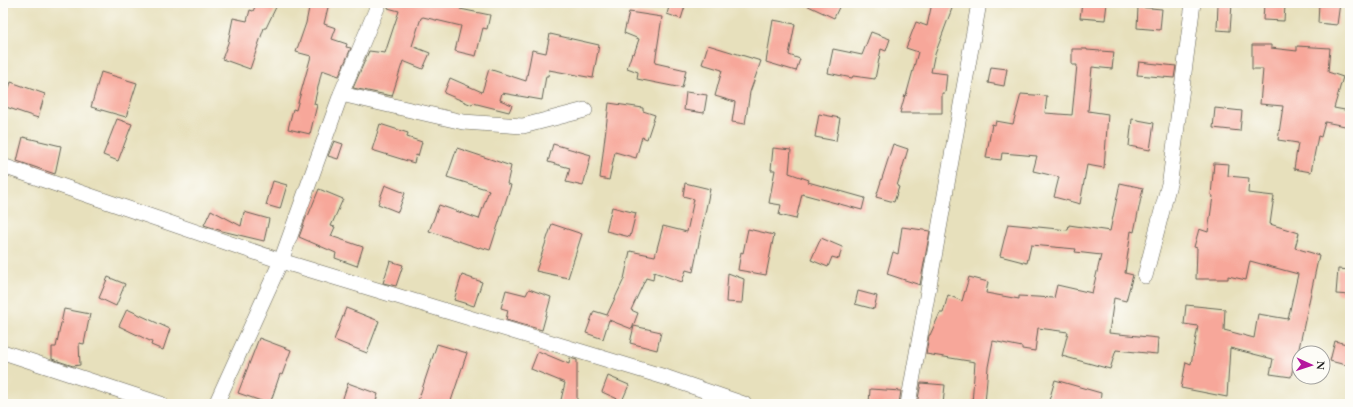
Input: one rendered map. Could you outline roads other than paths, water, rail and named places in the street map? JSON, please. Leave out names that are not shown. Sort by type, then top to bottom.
[{"type":"street","points":[[216,404],[281,262],[341,94],[379,3]]},
{"type":"street","points":[[908,404],[979,3]]},
{"type":"street","points":[[1145,276],[1170,180],[1193,3]]},
{"type":"street","points":[[341,94],[463,122],[523,126],[585,110]]},
{"type":"street","points":[[3,166],[281,262],[668,378],[744,404]]},
{"type":"street","points":[[3,352],[161,404]]}]
